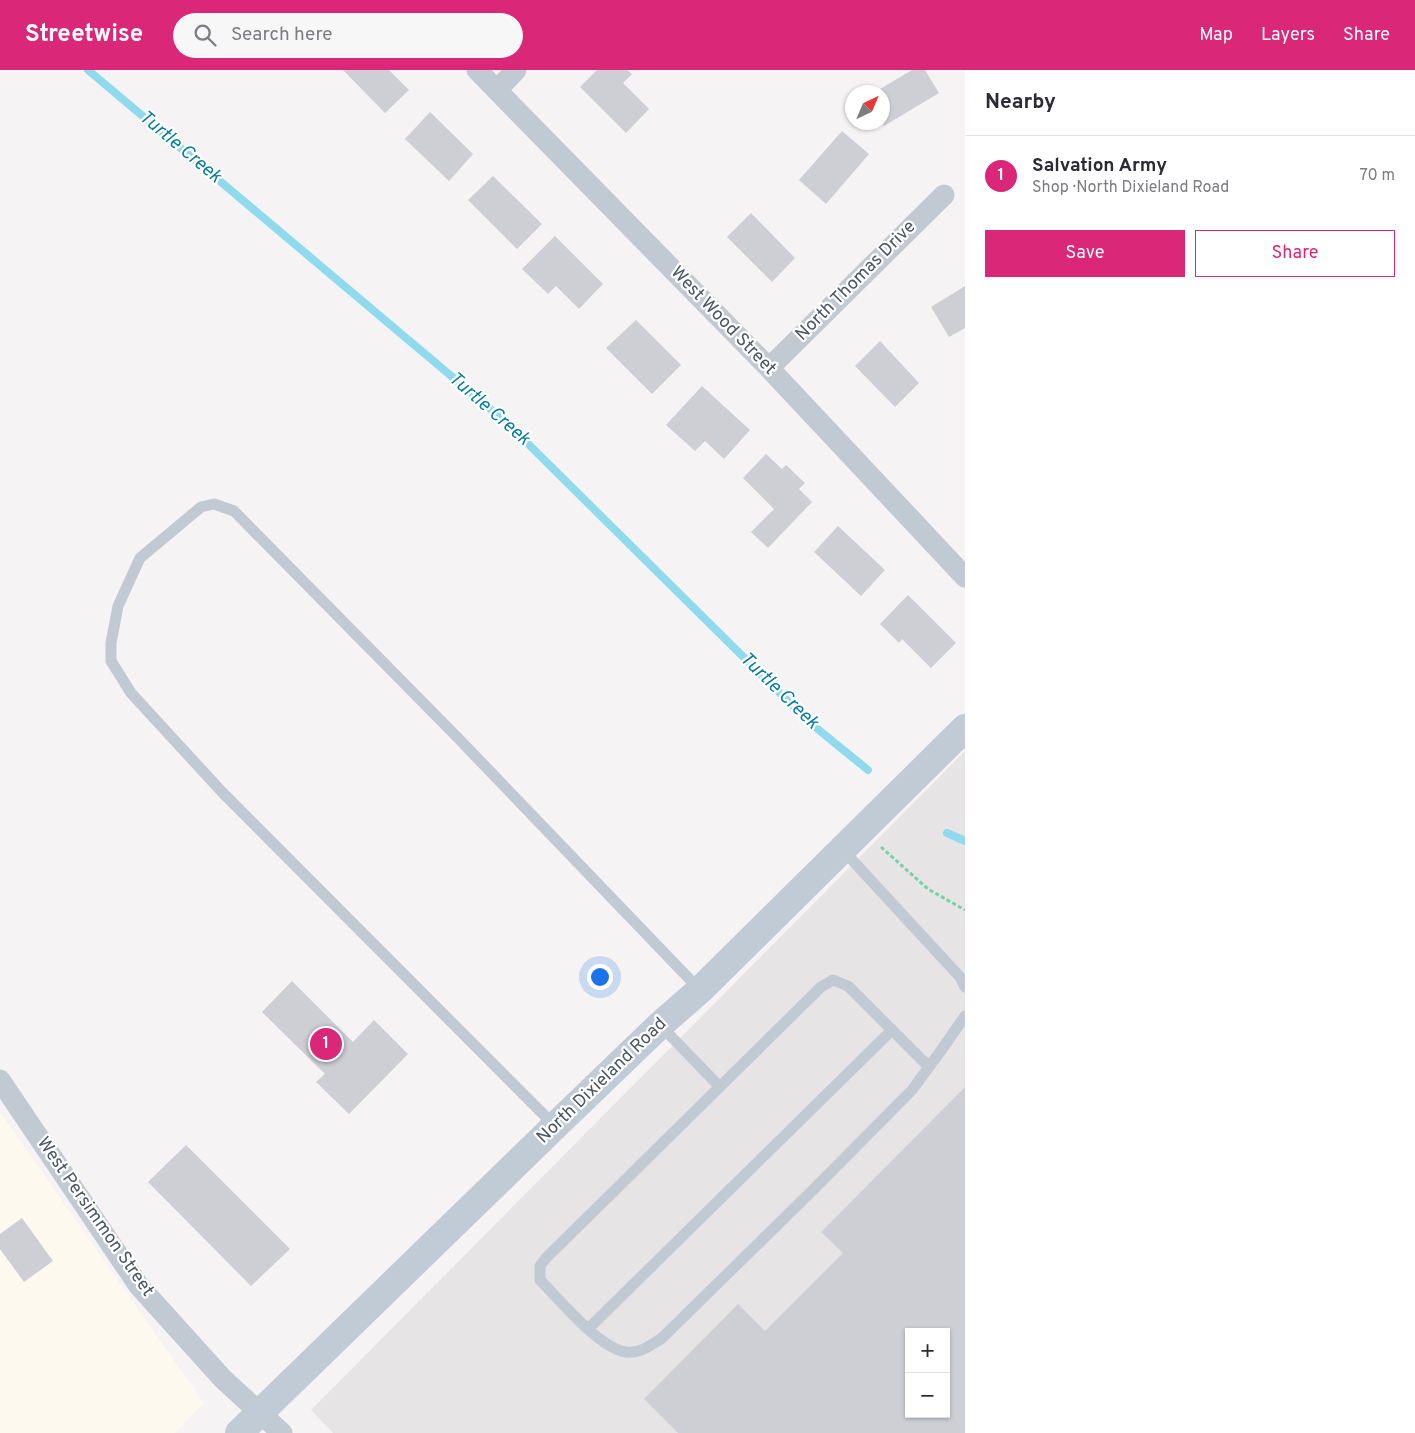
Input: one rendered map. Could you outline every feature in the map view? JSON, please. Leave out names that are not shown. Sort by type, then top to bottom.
[{"type":"main road","name":"North Dixieland Road","points":[[240,1433],[554,1126],[660,1025],[700,990],[965,728]]},
{"type":"street","name":"West Wood Street","points":[[477,70],[769,368],[965,577]]},
{"type":"street","points":[[497,90],[516,70]]},
{"type":"street","name":"North Thomas Drive","points":[[769,368],[944,194]]},
{"type":"street","name":"West Persimmon Street","points":[[0,1080],[139,1286],[223,1379],[282,1433]]},
{"type":"lane","points":[[554,1126],[236,806],[131,693],[111,661],[111,643],[118,606],[140,558],[201,507],[214,504],[234,511],[458,738],[700,990]]},
{"type":"lane","points":[[842,849],[960,977],[965,987]]},
{"type":"lane","points":[[929,1067],[848,986],[833,980],[821,987],[540,1266],[540,1280],[599,1340],[626,1352],[643,1350],[662,1338],[912,1090],[929,1067],[965,1016]]},
{"type":"lane","points":[[660,1025],[720,1087]]},
{"type":"lane","points":[[588,1329],[892,1030]]},
{"type":"path","points":[[879,845],[928,889],[965,910]]},
{"type":"shaded area","points":[[965,751],[965,1433],[333,1433],[311,1410]]},
{"type":"shaded area","points":[[0,1112],[204,1403],[175,1433],[0,1433]]},
{"type":"building","points":[[343,70],[389,70],[409,90],[385,113]]},
{"type":"building","points":[[597,70],[627,70],[632,74],[623,83],[649,109],[626,133],[580,87]]},
{"type":"building","points":[[912,70],[925,70],[939,93],[890,122],[890,85],[887,85]]},
{"type":"building","points":[[430,112],[473,154],[449,181],[405,139]]},
{"type":"building","points":[[842,131],[869,154],[826,204],[799,180]]},
{"type":"building","points":[[493,176],[542,224],[517,249],[468,200]]},
{"type":"building","points":[[751,213],[795,258],[772,282],[727,237]]},
{"type":"building","points":[[555,236],[603,284],[579,309],[556,286],[548,294],[522,269]]},
{"type":"building","points":[[965,286],[965,328],[949,337],[931,307]]},
{"type":"building","points":[[636,320],[681,365],[652,394],[606,348]]},
{"type":"building","points":[[880,341],[919,383],[895,407],[855,366]]},
{"type":"building","points":[[702,386],[750,430],[724,459],[705,441],[695,451],[666,425]]},
{"type":"building","points":[[766,454],[782,469],[786,465],[805,483],[799,489],[812,502],[768,548],[751,532],[774,509],[743,478]]},
{"type":"building","points":[[838,526],[885,570],[861,596],[814,552]]},
{"type":"building","points":[[908,595],[956,643],[931,668],[902,639],[899,643],[880,624]]},
{"type":"building","points":[[292,981],[353,1042],[374,1020],[408,1054],[349,1114],[316,1082],[325,1074],[262,1012]]},
{"type":"building","points":[[965,1087],[965,1433],[678,1433],[644,1399],[738,1304],[765,1331],[843,1253],[821,1232]]},
{"type":"building","points":[[186,1145],[290,1249],[251,1286],[148,1182]]},
{"type":"building","points":[[22,1218],[53,1261],[24,1282],[0,1249],[0,1234]]},
{"type":"waterway","name":"Turtle Creek","points":[[88,70],[507,423],[809,722],[868,770]]},
{"type":"waterway","name":"Turtle Creek","points":[[947,833],[965,841]]},
{"type":"place","name":"Salvation Army","points":[[326,1044]]}]
